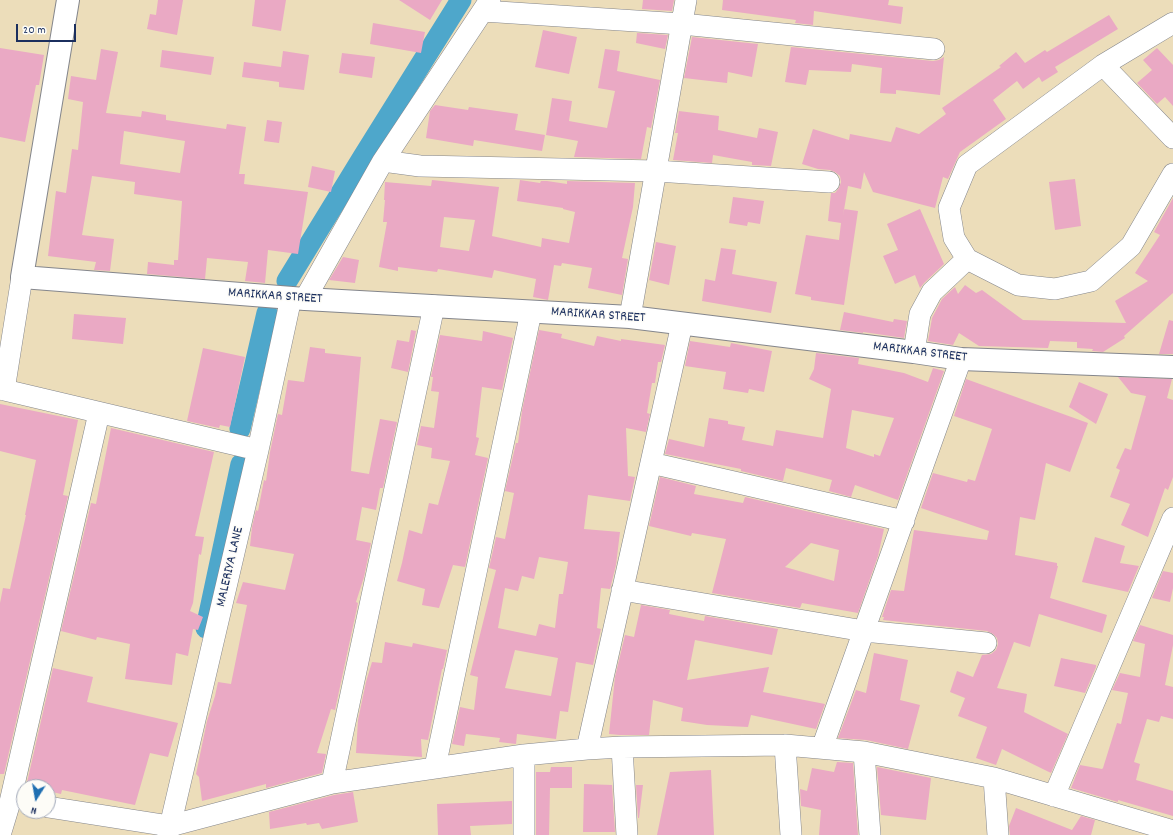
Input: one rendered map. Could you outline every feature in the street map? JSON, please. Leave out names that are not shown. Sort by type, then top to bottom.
[{"type":"street","points":[[68,0],[2,390],[258,450]]},
{"type":"street","points":[[630,317],[686,0]]},
{"type":"street","points":[[487,5],[934,49]]},
{"type":"street","name":"MALERIYA LANE","points":[[169,830],[258,450],[298,299],[383,161],[487,5]]},
{"type":"street","points":[[1173,23],[1103,65],[967,165],[949,208],[954,238],[967,259],[1018,285],[1055,289],[1091,281],[1130,246],[1173,174]]},
{"type":"street","points":[[1103,65],[1173,138]]},
{"type":"street","points":[[383,161],[420,166],[656,171],[829,182]]},
{"type":"street","points":[[914,352],[920,314],[932,292],[967,259]]},
{"type":"street","name":"MARIKKAR STREET","points":[[22,277],[298,299],[630,317],[961,359],[1173,367]]},
{"type":"street","points":[[332,783],[434,306]]},
{"type":"street","points":[[435,767],[531,312]]},
{"type":"street","points":[[587,749],[682,324]]},
{"type":"street","points":[[822,748],[961,359]]},
{"type":"street","points":[[0,835],[11,802],[99,413]]},
{"type":"street","points":[[651,463],[904,520]]},
{"type":"street","points":[[1054,796],[1173,518]]},
{"type":"street","points":[[622,590],[864,631],[986,643]]},
{"type":"street","points":[[56,809],[169,830],[332,783],[435,767],[524,755],[587,749],[622,747],[785,745],[864,752],[994,778],[1173,831]]},
{"type":"street","points":[[785,745],[791,835]]},
{"type":"street","points":[[622,747],[627,835]]},
{"type":"street","points":[[864,752],[870,835]]},
{"type":"street","points":[[524,755],[524,835]]},
{"type":"street","points":[[994,778],[998,835]]},
{"type":"building","points":[[158,0],[183,0],[177,35],[147,29],[150,14],[156,15]]},
{"type":"building","points":[[255,0],[286,0],[281,31],[252,26]]},
{"type":"building","points":[[399,0],[442,0],[430,20]]},
{"type":"building","points":[[643,0],[674,0],[672,11],[642,9]]},
{"type":"building","points":[[723,0],[889,0],[888,5],[903,7],[901,24],[814,11],[813,25],[795,23],[796,20],[722,10]]},
{"type":"building","points":[[1109,15],[1118,29],[1055,67],[1058,72],[1042,82],[1039,77],[1023,89],[1017,81],[993,100],[1006,119],[960,152],[948,179],[943,177],[935,208],[873,192],[864,172],[861,189],[848,186],[844,209],[858,211],[844,305],[811,300],[811,297],[795,294],[806,235],[839,240],[841,223],[828,221],[831,193],[835,193],[839,188],[841,182],[840,176],[830,170],[818,169],[802,164],[813,129],[849,140],[850,134],[891,142],[896,127],[919,134],[946,114],[942,108],[1001,67],[999,66],[1016,52],[1025,63],[1045,50],[1047,52]]},
{"type":"building","points":[[373,23],[425,32],[421,53],[370,44]]},
{"type":"building","points":[[543,30],[577,37],[569,74],[535,67]]},
{"type":"building","points":[[637,33],[668,35],[665,49],[636,43]]},
{"type":"building","points":[[692,37],[758,44],[752,77],[728,72],[727,83],[684,78]]},
{"type":"building","points":[[791,47],[933,61],[944,57],[940,95],[896,90],[896,94],[880,93],[882,68],[852,64],[851,72],[809,70],[806,85],[785,82]]},
{"type":"building","points":[[0,48],[44,55],[39,85],[36,85],[25,142],[0,137]]},
{"type":"building","points":[[1157,48],[1173,65],[1173,106],[1165,97],[1157,104],[1137,83],[1152,70],[1143,60]]},
{"type":"building","points":[[101,49],[118,52],[106,113],[141,117],[142,111],[166,115],[166,120],[226,129],[227,124],[246,127],[239,174],[245,174],[244,184],[308,192],[298,254],[268,250],[265,283],[245,281],[248,262],[207,258],[205,279],[147,274],[148,262],[174,265],[174,260],[178,260],[182,201],[134,194],[135,182],[92,176],[82,235],[114,239],[110,271],[94,270],[96,262],[48,256],[56,191],[66,193],[72,149],[78,150],[83,102],[68,99],[71,76],[96,80]],"holes":[[[124,131],[185,141],[180,173],[120,164]]]},
{"type":"building","points":[[605,49],[620,51],[617,71],[660,80],[651,128],[647,127],[641,159],[574,157],[578,141],[546,135],[552,98],[572,101],[569,121],[607,128],[615,91],[598,88]]},
{"type":"building","points":[[162,50],[214,57],[211,75],[160,67]]},
{"type":"building","points":[[283,51],[309,55],[304,90],[279,87],[279,82],[242,77],[244,62],[281,67]]},
{"type":"building","points":[[342,53],[375,57],[372,78],[339,73]]},
{"type":"building","points":[[435,105],[468,110],[469,107],[518,114],[515,130],[545,135],[542,151],[474,140],[473,146],[426,138],[430,111]]},
{"type":"building","points":[[679,111],[719,116],[718,130],[757,138],[759,128],[778,132],[771,166],[752,165],[752,162],[713,155],[712,163],[673,160],[678,133],[675,133]]},
{"type":"building","points":[[267,120],[282,122],[279,143],[264,141]]},
{"type":"building","points":[[312,166],[335,171],[331,192],[308,187]]},
{"type":"building","points":[[1075,179],[1081,226],[1055,230],[1049,182]]},
{"type":"building","points":[[432,180],[499,187],[492,236],[541,247],[542,238],[569,243],[575,212],[563,208],[517,201],[520,180],[540,183],[541,181],[547,181],[567,184],[567,181],[635,183],[633,207],[622,258],[628,259],[622,295],[588,288],[592,268],[562,263],[561,266],[554,265],[548,300],[533,297],[536,279],[494,270],[492,278],[438,269],[437,272],[398,267],[398,271],[379,267],[387,222],[383,222],[385,182],[431,186]],"holes":[[[444,217],[475,220],[469,251],[440,247]]]},
{"type":"building","points":[[733,197],[764,201],[760,224],[748,222],[747,226],[729,223]]},
{"type":"building","points":[[1173,198],[1173,293],[1124,336],[1125,338],[1103,352],[1092,351],[1093,349],[1077,348],[1077,342],[1050,341],[1048,348],[979,346],[959,333],[953,345],[928,341],[932,318],[942,299],[955,287],[958,294],[965,285],[976,293],[982,290],[1023,320],[1126,323],[1115,301],[1148,281],[1135,273],[1160,235],[1154,232]]},
{"type":"building","points":[[920,209],[944,264],[920,288],[915,275],[895,284],[883,256],[898,250],[887,224]]},
{"type":"building","points":[[656,242],[676,246],[669,285],[649,280]]},
{"type":"building","points":[[721,248],[736,250],[732,274],[777,282],[771,313],[702,301],[705,279],[715,281]]},
{"type":"building","points":[[343,257],[359,260],[355,283],[329,280]]},
{"type":"building","points":[[844,312],[893,322],[894,319],[907,321],[904,338],[840,330]]},
{"type":"building","points":[[74,314],[126,318],[123,344],[72,339]]},
{"type":"building","points":[[1169,320],[1173,321],[1173,354],[1159,354]]},
{"type":"building","points":[[411,330],[416,331],[408,372],[391,368],[397,340],[409,342]]},
{"type":"building","points":[[539,330],[562,334],[561,338],[594,346],[597,336],[621,341],[621,339],[665,345],[661,362],[658,362],[655,383],[652,383],[647,413],[650,414],[646,432],[626,428],[628,476],[635,477],[630,501],[588,495],[584,529],[620,532],[616,565],[610,589],[601,588],[597,628],[601,629],[593,665],[576,662],[568,712],[560,711],[556,739],[517,734],[516,744],[499,742],[500,738],[466,734],[464,746],[452,744],[460,707],[474,710],[478,677],[470,675],[496,570],[489,568],[496,537],[505,539],[514,493],[505,491],[516,443],[518,443],[522,411]],"holes":[[[539,557],[568,562],[563,594],[559,594],[555,628],[539,624],[536,636],[498,628],[505,588],[518,591],[522,576],[534,579]],[[515,650],[558,658],[551,696],[505,688]]]},
{"type":"building","points":[[483,331],[513,338],[502,390],[482,387],[476,437],[479,438],[475,455],[488,458],[465,567],[453,565],[439,608],[422,605],[425,589],[397,581],[409,530],[422,534],[429,503],[438,505],[450,461],[431,458],[432,448],[417,445],[421,426],[434,428],[439,392],[431,391],[433,377],[431,377],[440,335],[482,341]]},
{"type":"building","points":[[690,341],[730,347],[731,343],[772,351],[764,392],[749,389],[748,393],[723,389],[726,372],[685,366]]},
{"type":"building","points":[[310,347],[325,349],[325,353],[361,357],[351,471],[369,474],[380,419],[397,422],[383,488],[380,488],[376,510],[362,507],[356,540],[371,543],[364,577],[356,602],[358,603],[335,710],[331,709],[317,753],[326,754],[322,773],[266,788],[266,784],[202,801],[199,777],[196,774],[207,721],[218,682],[231,684],[247,605],[236,603],[243,582],[285,590],[294,554],[250,546],[252,527],[256,510],[258,511],[264,480],[266,481],[278,414],[282,415],[288,380],[304,382]]},
{"type":"building","points":[[203,348],[245,357],[230,427],[220,425],[219,428],[187,421]]},
{"type":"building","points":[[816,353],[859,358],[858,364],[904,373],[928,382],[933,368],[944,371],[898,500],[855,485],[851,497],[829,491],[832,480],[786,468],[783,481],[741,471],[741,469],[665,454],[669,439],[704,447],[709,418],[728,421],[728,424],[745,427],[742,440],[773,446],[776,430],[823,438],[831,389],[809,379],[814,369]],"holes":[[[852,410],[894,418],[880,456],[874,454],[874,457],[846,448]]]},
{"type":"building","points":[[1118,377],[1172,379],[1167,398],[1173,400],[1173,477],[1168,490],[1165,488],[1148,537],[1121,525],[1130,504],[1110,497],[1120,470],[1116,468],[1125,448],[1131,450],[1146,396],[1131,393]]},
{"type":"building","points":[[966,379],[1088,423],[1070,472],[1046,463],[1035,520],[1020,517],[1015,555],[1057,563],[1058,566],[1050,598],[1107,615],[1102,633],[1039,614],[1030,647],[1014,642],[997,688],[1027,694],[1024,712],[1068,734],[1051,773],[1002,749],[996,765],[976,758],[987,727],[958,716],[965,698],[950,692],[957,671],[973,677],[982,655],[991,654],[996,650],[998,644],[997,638],[993,634],[987,631],[883,620],[884,617],[882,617],[891,590],[904,591],[914,530],[987,540],[989,531],[921,508],[933,473],[967,482],[968,479],[975,481],[992,429],[954,416]]},
{"type":"building","points":[[1079,382],[1108,394],[1096,424],[1069,407]]},
{"type":"building","points":[[0,404],[78,420],[63,495],[68,496],[4,774],[0,774],[0,603],[3,588],[10,589],[36,460],[0,451]]},
{"type":"building","points":[[111,428],[214,452],[195,536],[204,537],[201,555],[199,554],[193,603],[190,611],[203,617],[198,630],[193,629],[188,656],[176,653],[172,685],[125,679],[130,644],[97,637],[96,640],[61,631],[91,503],[96,504]]},
{"type":"building","points":[[660,477],[696,486],[694,494],[743,503],[745,497],[884,529],[878,556],[858,613],[802,603],[800,608],[712,593],[726,539],[692,533],[691,536],[649,526]],"holes":[[[811,543],[839,550],[834,581],[785,567]]]},
{"type":"building","points":[[1095,537],[1125,546],[1120,563],[1139,566],[1128,592],[1082,582]]},
{"type":"building","points":[[1163,571],[1173,573],[1173,588],[1170,602],[1152,598]]},
{"type":"building","points":[[641,605],[670,610],[669,614],[704,621],[705,616],[778,629],[772,655],[695,640],[687,680],[769,667],[763,692],[825,704],[816,729],[751,715],[748,727],[707,725],[681,721],[683,708],[653,700],[649,735],[609,734],[615,677],[625,635],[634,637]]},
{"type":"building","points":[[1140,625],[1173,635],[1173,645],[1165,685],[1173,687],[1173,719],[1161,716],[1159,722],[1147,719],[1134,762],[1140,764],[1136,780],[1173,791],[1173,816],[1071,788],[1080,765],[1103,768],[1117,723],[1121,724],[1128,693],[1112,690],[1120,673],[1140,677],[1145,644],[1133,641]]},
{"type":"building","points":[[385,642],[412,647],[413,643],[447,650],[428,740],[421,739],[422,757],[356,753],[358,720],[366,682],[372,662],[382,663]]},
{"type":"building","points":[[874,653],[908,660],[900,700],[920,705],[908,749],[866,740],[838,738],[856,690],[866,693]]},
{"type":"building","points":[[1061,658],[1096,665],[1085,693],[1054,686]]},
{"type":"building","points":[[53,668],[93,677],[87,702],[178,723],[168,757],[150,753],[135,805],[62,790],[61,794],[56,793],[56,779],[28,779]]},
{"type":"building","points":[[837,762],[853,763],[858,835],[819,835],[821,810],[801,806],[800,789],[807,791],[812,768],[834,772]]},
{"type":"building","points":[[551,767],[572,767],[572,788],[550,788],[549,835],[536,835],[536,772],[550,772]]},
{"type":"building","points":[[877,767],[931,778],[926,820],[881,815]]},
{"type":"building","points":[[711,770],[714,835],[657,835],[670,772]]},
{"type":"building","points":[[584,784],[612,785],[615,832],[583,832]]},
{"type":"building","points":[[636,785],[643,785],[639,818],[638,818]]},
{"type":"building","points":[[353,792],[358,822],[322,829],[319,823],[307,825],[306,823],[270,829],[269,812],[334,795]]},
{"type":"building","points":[[512,801],[512,824],[470,826],[471,835],[438,835],[437,804]]},
{"type":"building","points":[[1016,808],[1072,830],[1081,816],[1095,820],[1091,835],[1010,835],[1009,826]]},
{"type":"waterway","points":[[287,281],[461,0]]},
{"type":"waterway","points":[[240,429],[267,313]]},
{"type":"waterway","points":[[206,628],[241,464]]}]
